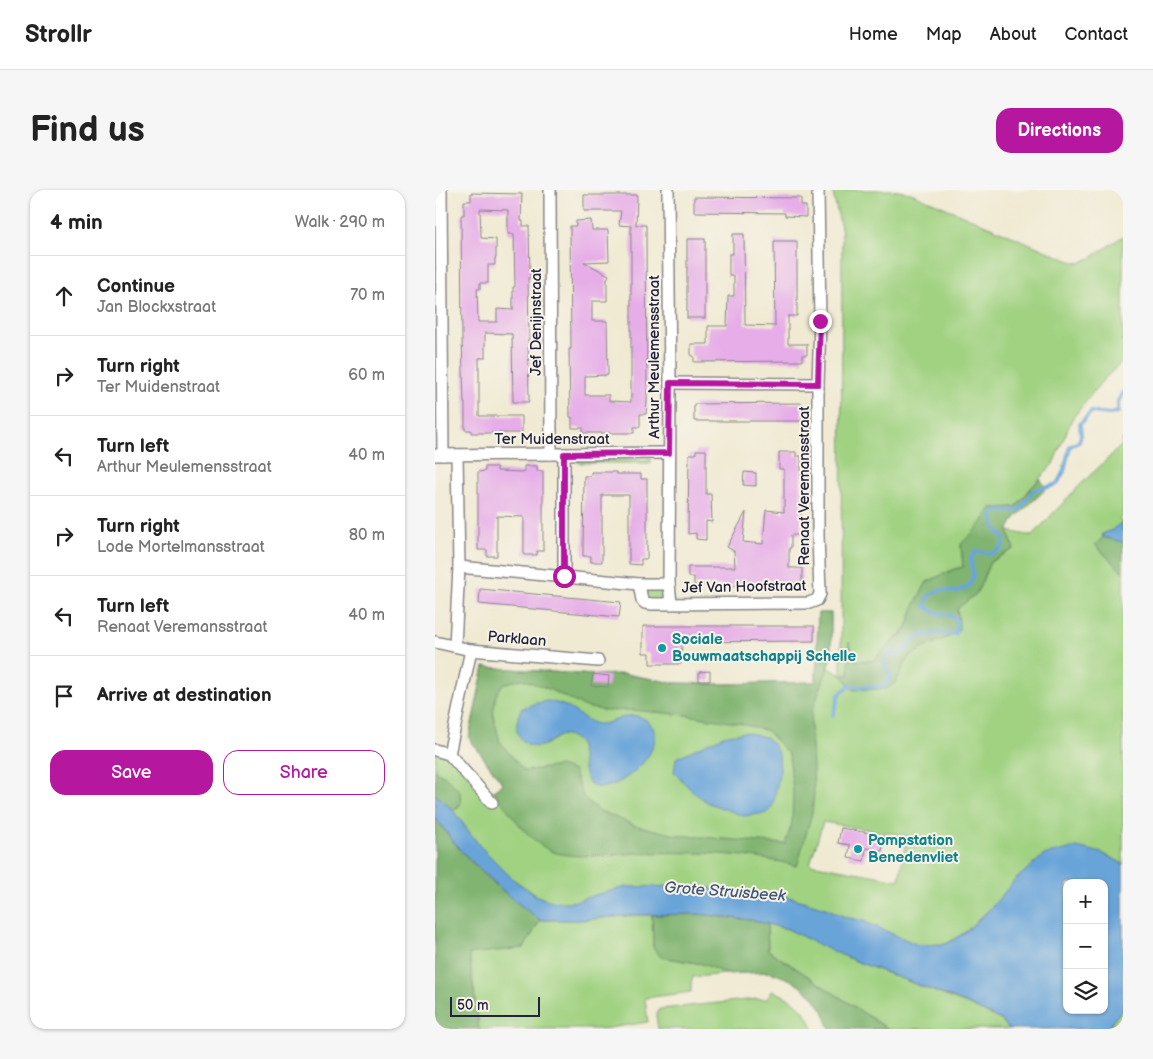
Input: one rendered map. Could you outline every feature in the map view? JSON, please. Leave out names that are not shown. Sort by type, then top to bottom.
[{"type":"street","points":[[439,455],[441,190]]},
{"type":"street","name":"Jef Denijnstraat","points":[[550,190],[551,454]]},
{"type":"street","name":"Arthur Meulemensstraat","points":[[668,190],[670,383],[669,584]]},
{"type":"street","name":"Renaat Veremansstraat","points":[[817,600],[820,594],[818,536],[820,321],[818,190]]},
{"type":"street","points":[[670,383],[818,384]]},
{"type":"street","name":"Ter Muidenstraat","points":[[439,455],[669,453]]},
{"type":"street","points":[[564,454],[564,576]]},
{"type":"street","points":[[455,646],[459,568],[457,455]]},
{"type":"street","name":"Jef Van Hoofstraat","points":[[459,568],[639,584],[669,584],[671,603]]},
{"type":"street","name":"Jef Van Hoofstraat","points":[[639,584],[642,600],[645,603],[809,603],[817,600]]},
{"type":"street","name":"Parklaan","points":[[436,646],[455,646],[471,650],[598,660]]},
{"type":"street","points":[[449,754],[471,650]]},
{"type":"street","points":[[435,750],[449,754],[492,803]]},
{"type":"green space","points":[[832,190],[891,190],[911,193],[1070,261],[1079,263],[1091,258],[1123,236],[1123,361],[1103,380],[1072,419],[1053,464],[1016,507],[991,508],[981,524],[961,544],[963,567],[954,569],[927,582],[915,604],[906,630],[872,661],[856,661],[850,644],[849,675],[842,675],[853,690],[867,689],[896,682],[909,656],[930,645],[959,621],[956,609],[977,593],[990,562],[1014,549],[1008,531],[1032,536],[1077,488],[1122,445],[1123,438],[1123,516],[1119,519],[1122,522],[1113,530],[1102,534],[1103,537],[1095,545],[1123,572],[1123,864],[1102,853],[991,908],[964,933],[946,944],[918,945],[863,921],[845,917],[828,909],[793,898],[722,889],[675,886],[595,895],[573,902],[552,902],[537,896],[514,880],[479,845],[452,809],[457,809],[445,776],[435,771],[435,750],[449,754],[486,796],[503,784],[469,738],[484,667],[593,675],[625,674],[674,683],[816,682],[818,613],[831,613],[829,668],[841,675],[842,232]],"holes":[[[823,822],[907,836],[899,880],[810,864]]]},
{"type":"green space","points":[[651,459],[651,463],[578,463],[578,460]]},
{"type":"green space","points":[[1040,479],[1047,488],[1015,518],[1008,531],[1014,549],[990,562],[977,593],[957,609],[959,630],[953,635],[909,656],[896,682],[887,689],[853,690],[842,675],[849,675],[849,642],[856,661],[873,661],[906,630],[915,604],[927,582],[954,569],[963,567],[961,544],[981,524],[991,508],[1016,507]]},
{"type":"green space","points":[[1103,537],[1123,542],[1123,572],[1095,545]]},
{"type":"green space","points":[[647,589],[663,592],[660,600],[647,599],[644,592]]},
{"type":"green space","points":[[818,613],[831,613],[831,653],[828,668],[812,711],[814,793],[812,813],[797,866],[737,855],[638,853],[581,856],[559,854],[551,851],[534,840],[512,816],[494,791],[503,784],[469,738],[484,667],[593,675],[625,674],[674,683],[816,682]],"holes":[[[522,679],[551,690],[585,707],[607,711],[631,710],[686,715],[742,724],[767,731],[789,755],[793,792],[792,823],[785,844],[676,835],[634,825],[598,810],[583,797],[574,771],[560,766],[524,771],[500,742],[493,714],[496,695],[503,684]]]},
{"type":"green space","points":[[435,771],[445,776],[460,791],[461,803],[457,809],[452,809],[435,794]]},
{"type":"green space","points":[[435,818],[458,847],[480,870],[540,920],[524,948],[469,954],[479,1029],[435,1029]]},
{"type":"green space","points":[[698,914],[751,920],[767,924],[768,950],[888,1029],[830,1029],[823,1011],[812,995],[791,980],[770,972],[727,974],[703,964],[661,957],[653,947],[652,915]]},
{"type":"green space","points":[[652,915],[653,947],[661,957],[703,964],[727,974],[693,977],[691,992],[645,998],[648,1022],[602,1029],[479,1029],[469,953],[524,948],[540,920],[580,920]]},
{"type":"green space","points":[[767,924],[788,929],[858,962],[966,1004],[1001,1020],[1009,1029],[888,1029],[768,950]]},
{"type":"green space","points":[[772,990],[786,997],[802,1009],[813,1029],[658,1029],[656,1015],[660,1009],[767,999]]},
{"type":"green space","points":[[1123,1008],[1123,1029],[1107,1029]]},
{"type":"water","points":[[1122,522],[1123,542],[1103,537],[1102,534],[1113,530]]},
{"type":"water","points":[[547,701],[563,705],[588,720],[599,724],[628,716],[640,717],[646,720],[654,729],[655,740],[651,752],[632,774],[620,782],[608,786],[597,787],[592,785],[586,778],[579,743],[573,738],[562,735],[547,744],[536,747],[529,745],[519,737],[517,725],[521,709]]},
{"type":"water","points":[[745,732],[765,737],[773,744],[779,755],[780,770],[773,805],[767,813],[744,816],[708,803],[692,791],[674,772],[676,758],[723,736]]},
{"type":"water","name":"Grote Struisbeek","points":[[435,794],[452,809],[479,845],[514,880],[537,896],[552,902],[573,902],[626,887],[675,886],[722,889],[793,898],[828,909],[845,917],[863,921],[918,945],[946,944],[964,933],[991,908],[1015,880],[1044,855],[1077,847],[1102,853],[1123,864],[1123,1008],[1107,1029],[1009,1029],[1001,1020],[966,1003],[858,962],[788,929],[751,920],[698,914],[636,915],[580,920],[540,920],[511,898],[461,851],[435,818]]},
{"type":"building","points":[[471,193],[522,194],[521,221],[523,221],[523,226],[529,226],[529,402],[513,402],[512,334],[485,333],[485,358],[479,358],[479,416],[522,416],[522,433],[471,433],[471,430],[465,430],[461,215],[464,215],[464,201],[471,201]],"holes":[[[480,209],[508,210],[508,234],[514,234],[515,287],[513,287],[513,310],[497,309],[497,322],[478,322],[477,289],[480,289],[480,283],[488,283],[488,265],[495,265],[496,258],[496,239],[481,238]]]},
{"type":"building","points":[[584,195],[637,195],[636,225],[646,225],[647,401],[646,414],[640,414],[640,427],[634,427],[634,433],[583,433],[583,428],[572,428],[572,417],[570,417],[569,349],[571,349],[570,226],[576,226],[576,221],[591,220],[592,230],[608,230],[609,261],[584,262],[609,275],[607,279],[607,301],[592,301],[592,321],[607,321],[608,375],[585,376],[585,395],[609,395],[609,401],[631,402],[631,226],[619,225],[621,211],[584,211]]},
{"type":"building","points":[[694,197],[801,198],[801,206],[806,206],[806,217],[785,216],[785,213],[694,212]]},
{"type":"building","points":[[733,234],[744,234],[745,325],[775,326],[774,241],[797,241],[797,316],[788,316],[788,344],[807,344],[807,355],[802,355],[802,361],[694,362],[694,356],[691,356],[691,344],[708,344],[708,326],[727,326],[728,296],[734,296],[734,276],[729,276],[729,254],[733,254]]},
{"type":"building","points":[[687,239],[705,239],[705,318],[687,318]]},
{"type":"building","points":[[802,403],[802,421],[694,421],[694,404]]},
{"type":"building","points":[[696,450],[706,450],[706,494],[711,494],[712,522],[706,521],[706,540],[696,539],[696,533],[688,534],[689,454],[696,454]]},
{"type":"building","points":[[779,452],[796,452],[796,456],[801,456],[801,535],[791,535],[789,568],[802,568],[802,586],[694,585],[694,577],[688,577],[688,567],[735,567],[734,551],[727,547],[746,512],[743,542],[763,544],[766,510],[784,512],[784,469],[779,469]]},
{"type":"building","points":[[524,466],[537,466],[537,471],[543,471],[543,551],[537,551],[537,555],[524,555],[524,517],[497,516],[497,556],[487,556],[487,550],[478,550],[478,472],[485,471],[485,467],[497,467],[497,471],[524,472]]},
{"type":"building","points":[[591,472],[641,474],[641,479],[647,479],[647,559],[641,559],[641,565],[629,564],[629,495],[602,495],[602,562],[591,562],[591,556],[583,556],[584,476],[591,476]]},
{"type":"building","points":[[744,472],[756,473],[756,486],[743,485]]},
{"type":"building","points":[[480,589],[621,602],[619,617],[479,604]]},
{"type":"building","points":[[643,626],[814,626],[814,641],[682,642],[681,664],[650,664],[650,653],[643,653]]},
{"type":"building","points":[[710,671],[710,681],[699,681],[699,672]]},
{"type":"building","points":[[593,674],[609,676],[608,687],[591,686]]},
{"type":"building","name":"Pompstation Benedenvliet","points":[[841,828],[885,836],[882,851],[866,848],[864,861],[848,858],[850,845],[838,843]]},
{"type":"waterway","points":[[833,715],[839,695],[849,686],[873,687],[886,685],[890,675],[884,662],[888,653],[899,654],[919,636],[938,633],[955,634],[957,621],[952,616],[934,612],[925,606],[929,595],[941,590],[957,592],[970,585],[973,575],[971,559],[976,551],[991,554],[1002,548],[1004,539],[995,527],[992,515],[998,510],[1010,512],[1020,509],[1034,490],[1057,484],[1064,471],[1070,446],[1079,442],[1081,435],[1080,424],[1091,412],[1110,414],[1118,412],[1118,401],[1123,392]]},
{"type":"place","name":"Sociale Bouwmaatschappij Schelle","points":[[662,648]]},
{"type":"place","name":"Pompstation Benedenvliet","points":[[858,849]]},
{"type":"route","points":[[564,576],[564,454],[669,453],[670,383],[818,384],[820,321]]}]
